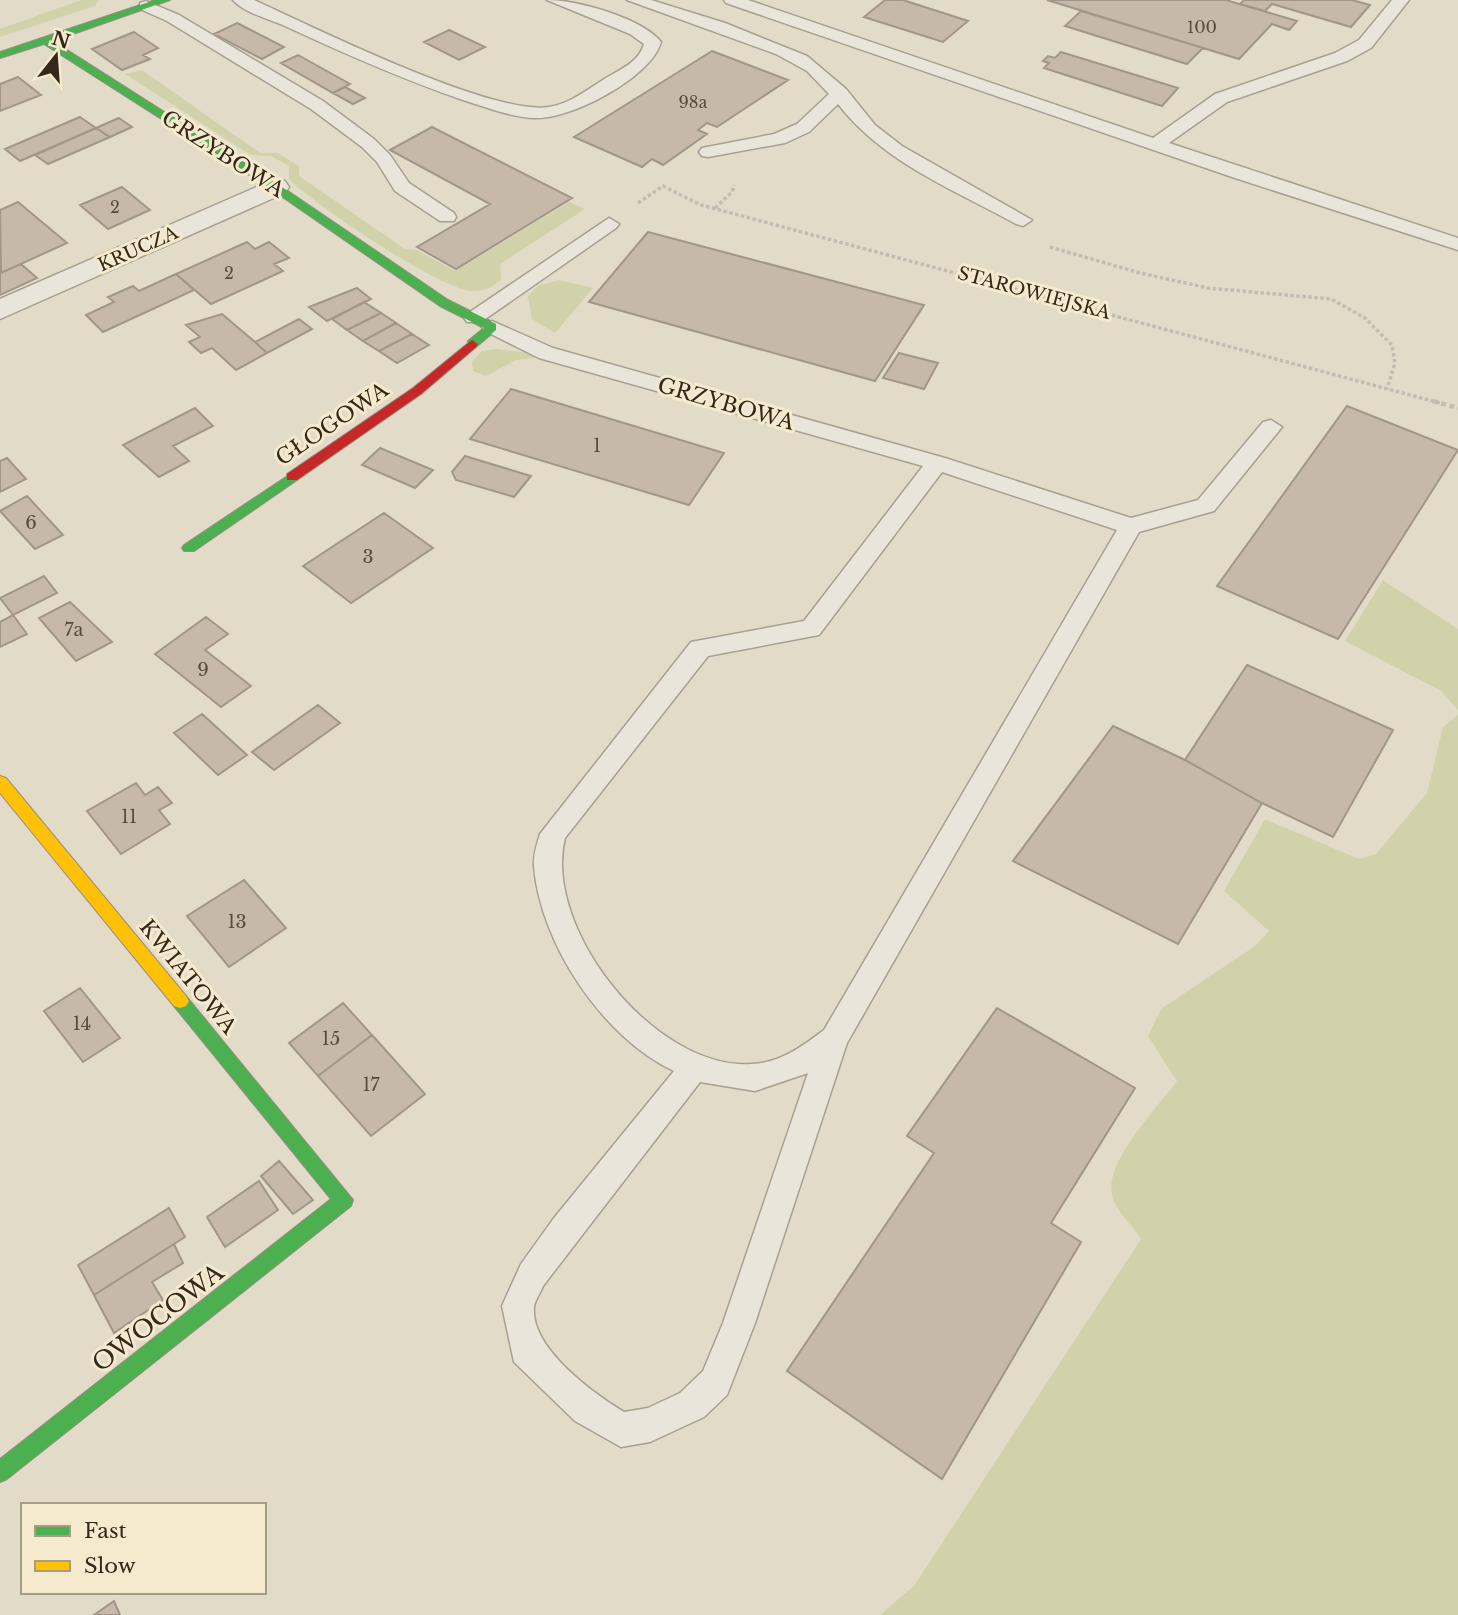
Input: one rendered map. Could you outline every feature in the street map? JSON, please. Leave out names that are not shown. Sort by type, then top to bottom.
[{"type":"street","points":[[0,55],[165,0]]},
{"type":"street","name":"GRZYBOWA","points":[[45,40],[275,187],[444,303],[483,323]]},
{"type":"street","name":"KRUCZA","points":[[0,310],[275,187]]},
{"type":"street","name":"GŁOGOWA","points":[[189,548],[417,391],[483,323]]},
{"type":"street","name":"KWIATOWA","points":[[1,783],[344,1200]]},
{"type":"street","name":"OWOCOWA","points":[[0,1472],[344,1200]]},
{"type":"lane","points":[[241,0],[430,83],[522,112],[545,113],[563,110],[640,65],[651,54],[653,42],[636,30],[555,0]]},
{"type":"lane","points":[[635,0],[776,47],[824,74],[877,136],[903,155],[1023,220]]},
{"type":"lane","points":[[732,0],[1458,244]]},
{"type":"lane","points":[[1157,143],[1221,98],[1341,57],[1365,44],[1401,0]]},
{"type":"lane","points":[[146,6],[173,18],[317,104],[368,143],[384,159],[402,187],[447,217]]},
{"type":"lane","points":[[708,152],[779,139],[803,128],[840,93]]},
{"type":"lane","points":[[483,323],[609,224]]},
{"type":"lane","name":"GRZYBOWA","points":[[483,323],[546,353],[937,463],[1131,526]]},
{"type":"lane","points":[[693,1069],[565,1229],[532,1275],[518,1306],[526,1350],[587,1409],[621,1430],[650,1425],[692,1405],[715,1382],[739,1323],[834,1040],[1131,526],[1206,506],[1271,427]]},
{"type":"lane","points":[[834,1040],[808,1059],[781,1071],[744,1079],[693,1069],[634,1028],[587,976],[555,906],[547,863],[553,834],[700,648],[811,629],[937,463]]},
{"type":"path","name":"STAROWIEJSKA","points":[[631,208],[663,186],[701,205],[1458,408]]},
{"type":"path","points":[[1023,220],[1033,237],[1047,245],[1100,263],[1232,292],[1324,297],[1350,307],[1387,337],[1395,351],[1396,368],[1387,389]]},
{"type":"green space","points":[[81,0],[99,0],[95,6],[0,37],[0,29]]},
{"type":"green space","points":[[142,70],[260,153],[278,153],[299,166],[299,176],[405,249],[417,250],[455,271],[569,202],[585,209],[500,264],[501,280],[494,285],[476,291],[456,287],[407,262],[323,207],[289,179],[289,166],[271,156],[251,155],[125,74]]},
{"type":"green space","points":[[559,280],[593,288],[555,333],[532,319],[528,296],[538,286]]},
{"type":"green space","points":[[496,349],[536,354],[534,358],[516,360],[486,376],[473,371],[472,362],[482,351]]},
{"type":"green space","points":[[1383,580],[1458,629],[1458,710],[1441,691],[1345,641]]},
{"type":"green space","points":[[1458,715],[1458,1615],[880,1615],[914,1586],[1141,1239],[1115,1203],[1112,1185],[1115,1169],[1133,1137],[1177,1081],[1148,1036],[1161,1009],[1255,946],[1269,931],[1224,891],[1265,819],[1359,859],[1376,854],[1427,793],[1443,727]]},
{"type":"building","points":[[885,0],[903,0],[968,21],[943,42],[864,17]]},
{"type":"building","points":[[1047,0],[1226,0],[1297,21],[1289,30],[1272,24],[1239,59]]},
{"type":"building","points":[[1244,0],[1352,0],[1370,5],[1351,27],[1272,4],[1265,11],[1240,4]]},
{"type":"building","points":[[1081,11],[1203,48],[1187,64],[1065,26]]},
{"type":"building","points":[[237,23],[284,47],[262,59],[214,34]]},
{"type":"building","points":[[449,30],[485,47],[459,60],[424,42]]},
{"type":"building","points":[[134,32],[158,48],[143,55],[150,59],[122,70],[92,49]]},
{"type":"building","points":[[712,51],[788,80],[717,127],[707,123],[698,130],[707,134],[663,165],[652,159],[642,167],[574,137]]},
{"type":"building","points":[[1061,52],[1178,88],[1162,106],[1044,68],[1049,63],[1043,61],[1048,56],[1055,58]]},
{"type":"building","points":[[298,55],[350,84],[333,93],[281,63]]},
{"type":"building","points":[[18,77],[41,95],[0,111],[0,84]]},
{"type":"building","points":[[345,87],[365,98],[353,104],[333,93]]},
{"type":"building","points":[[80,117],[96,128],[20,161],[5,149]]},
{"type":"building","points":[[119,118],[132,127],[110,137],[96,128]]},
{"type":"building","points":[[432,127],[572,198],[456,269],[417,247],[490,204],[390,150]]},
{"type":"building","points":[[96,128],[110,137],[48,164],[35,155]]},
{"type":"building","points":[[122,187],[150,210],[108,229],[80,205]]},
{"type":"building","points":[[18,202],[67,243],[1,273],[0,210]]},
{"type":"building","points":[[648,232],[924,305],[875,381],[589,302]]},
{"type":"building","points":[[247,242],[255,249],[269,242],[289,258],[274,264],[283,271],[211,304],[176,274]]},
{"type":"building","points":[[21,264],[37,278],[0,295],[0,273]]},
{"type":"building","points":[[176,274],[194,290],[103,332],[86,315],[114,302],[108,297],[133,286],[139,291]]},
{"type":"building","points":[[357,288],[371,299],[327,321],[309,307]]},
{"type":"building","points":[[364,302],[381,313],[347,330],[332,319]]},
{"type":"building","points":[[381,313],[396,323],[363,341],[347,330]]},
{"type":"building","points":[[222,314],[267,353],[236,370],[212,348],[201,353],[189,342],[200,337],[186,325]]},
{"type":"building","points":[[299,319],[312,329],[267,353],[255,342]]},
{"type":"building","points":[[396,323],[412,334],[379,351],[363,341]]},
{"type":"building","points":[[412,334],[429,345],[397,363],[379,351]]},
{"type":"building","points":[[899,353],[938,363],[924,389],[883,378]]},
{"type":"building","points":[[511,389],[724,453],[689,505],[470,439]]},
{"type":"building","points":[[1347,406],[1458,450],[1338,639],[1217,586]]},
{"type":"building","points":[[195,408],[213,426],[173,446],[189,461],[159,477],[123,445]]},
{"type":"building","points":[[380,448],[433,470],[415,488],[362,465]]},
{"type":"building","points":[[465,456],[531,476],[514,497],[456,480],[452,472]]},
{"type":"building","points":[[7,458],[26,479],[0,492],[0,461]]},
{"type":"building","points":[[27,496],[63,535],[35,549],[0,511]]},
{"type":"building","points":[[384,513],[433,548],[351,603],[303,566]]},
{"type":"building","points":[[44,576],[57,593],[13,615],[0,598]]},
{"type":"building","points":[[70,602],[112,642],[76,661],[39,618]]},
{"type":"building","points":[[13,615],[27,634],[0,647],[0,622]]},
{"type":"building","points":[[206,617],[228,634],[205,650],[251,686],[221,707],[155,654]]},
{"type":"building","points":[[1247,665],[1393,730],[1333,837],[1262,803],[1185,760]]},
{"type":"building","points":[[318,705],[340,723],[274,770],[252,752]]},
{"type":"building","points":[[202,714],[247,755],[218,775],[174,733]]},
{"type":"building","points":[[1113,726],[1185,760],[1262,803],[1178,944],[1013,861]]},
{"type":"building","points":[[136,783],[145,795],[158,787],[172,803],[159,810],[170,824],[121,854],[87,811]]},
{"type":"building","points":[[244,880],[286,928],[229,967],[187,916]]},
{"type":"building","points":[[80,988],[120,1038],[83,1062],[44,1011]]},
{"type":"building","points":[[343,1003],[372,1035],[318,1076],[289,1043]]},
{"type":"building","points":[[997,1008],[1135,1088],[1051,1223],[1081,1242],[942,1479],[787,1371],[934,1153],[907,1136]]},
{"type":"building","points":[[372,1035],[425,1094],[371,1136],[318,1076]]},
{"type":"building","points":[[279,1161],[313,1200],[293,1214],[261,1176]]},
{"type":"building","points":[[259,1181],[278,1210],[225,1247],[207,1217]]},
{"type":"building","points":[[169,1208],[185,1237],[94,1295],[78,1265]]},
{"type":"building","points":[[174,1244],[183,1263],[152,1282],[163,1300],[114,1333],[94,1295]]},
{"type":"building","points":[[114,1601],[120,1615],[94,1615]]},
{"type":"traffic: fast","points":[[0,55],[165,0]]},
{"type":"traffic: fast","points":[[45,40],[275,187],[444,303],[492,327],[472,344]]},
{"type":"traffic: fast","points":[[189,548],[292,477]]},
{"type":"traffic: fast","points":[[0,1472],[344,1200],[180,1001]]},
{"type":"traffic: slow","points":[[0,782],[180,1001]]},
{"type":"traffic: jam","points":[[292,477],[417,391],[472,344]]}]
